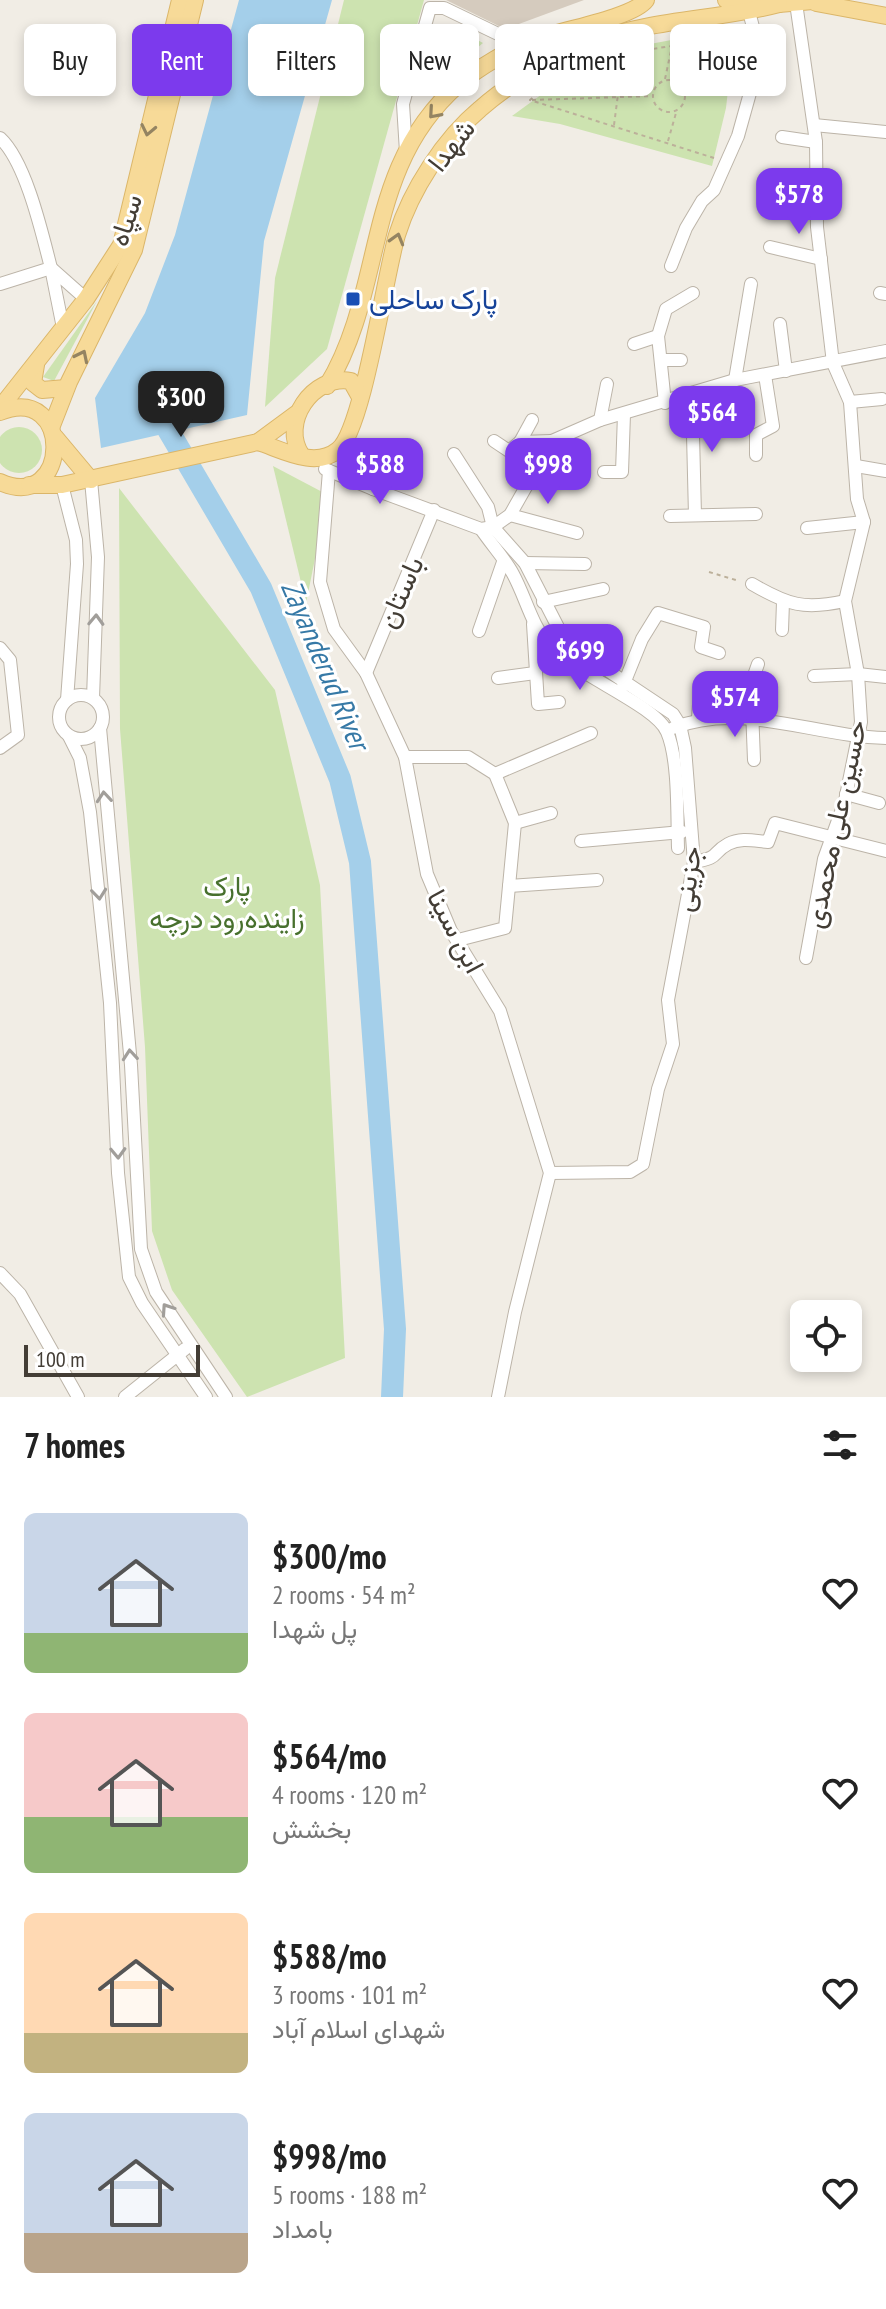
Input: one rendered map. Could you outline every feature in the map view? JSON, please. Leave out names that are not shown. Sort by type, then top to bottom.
[{"type":"main road","name":"سپاه","points":[[0,410],[86,299],[121,245],[180,0]]},
{"type":"main road","name":"سپاه","points":[[29,485],[52,466],[53,432],[66,388],[134,250],[195,0]]},
{"type":"main road","name":"شهدا","points":[[588,24],[629,12],[646,0]]},
{"type":"main road","points":[[726,0],[779,4],[820,2],[886,16]]},
{"type":"main road","name":"شهدا","points":[[360,397],[397,234],[415,193],[438,156],[479,109],[542,66],[596,40],[779,4]]},
{"type":"main road","name":"شهدا","points":[[327,386],[347,350],[377,228],[393,179],[406,152],[414,137],[460,83],[495,62]]},
{"type":"main road","points":[[37,364],[33,383],[42,390],[66,388]]},
{"type":"main road","points":[[2,484],[62,485],[258,442],[335,381],[351,381],[360,397],[356,422],[337,452],[308,458],[258,442]]},
{"type":"main road","points":[[0,410],[26,409],[36,413],[91,480]]},
{"type":"main road","points":[[296,414],[293,437],[308,458]]},
{"type":"street","name":"حسین علی محمدی","points":[[796,3],[816,142],[821,259],[833,363],[850,402],[857,499],[864,522],[845,601],[858,674],[858,738],[846,794],[829,838],[806,958]]},
{"type":"street","points":[[406,152],[403,104],[430,8],[444,8],[495,33]]},
{"type":"street","points":[[749,12],[752,24]]},
{"type":"street","points":[[671,266],[686,228],[702,201],[714,190],[738,136],[749,96]]},
{"type":"street","points":[[814,125],[886,132]]},
{"type":"street","points":[[782,137],[816,142]]},
{"type":"street","points":[[0,138],[23,179],[51,268],[63,328]]},
{"type":"street","points":[[770,247],[821,259]]},
{"type":"street","points":[[51,268],[86,299]]},
{"type":"street","points":[[0,284],[51,268]]},
{"type":"street","points":[[735,380],[751,284]]},
{"type":"street","points":[[665,403],[658,336],[666,309],[693,293]]},
{"type":"street","points":[[780,324],[786,371]]},
{"type":"street","points":[[634,344],[658,336]]},
{"type":"street","points":[[520,442],[552,441],[600,420],[735,380],[886,351]]},
{"type":"street","points":[[662,360],[681,360]]},
{"type":"street","points":[[756,455],[756,435],[773,426],[765,375]]},
{"type":"street","points":[[600,420],[607,384]]},
{"type":"street","points":[[692,394],[695,515]]},
{"type":"street","points":[[850,402],[882,399]]},
{"type":"street","points":[[604,472],[622,472],[624,414]]},
{"type":"street","points":[[494,441],[509,451],[520,442],[532,420]]},
{"type":"street","points":[[487,528],[510,515],[552,441]]},
{"type":"street","points":[[344,444],[373,489]]},
{"type":"street","points":[[454,454],[488,507],[487,528],[548,644],[569,665],[620,695],[667,730],[678,848]]},
{"type":"street","points":[[308,458],[329,471],[373,489],[487,528],[525,563],[562,635],[580,652],[627,680],[673,714],[680,725]]},
{"type":"street","points":[[856,466],[886,471]]},
{"type":"street","name":"ابن سینا","points":[[329,471],[320,582],[334,629],[366,673],[405,757],[427,874],[458,940],[500,1011],[550,1173]]},
{"type":"street","points":[[91,480],[98,557],[93,698]]},
{"type":"street","points":[[62,485],[76,540],[77,564],[67,700],[59,718],[80,758],[90,812],[110,1003],[118,1173],[129,1277],[142,1303],[206,1397]]},
{"type":"street","name":"باستان","points":[[366,673],[434,510]]},
{"type":"street","points":[[670,516],[756,514]]},
{"type":"street","points":[[510,515],[577,533]]},
{"type":"street","points":[[807,528],[864,522]]},
{"type":"street","points":[[479,631],[503,562]]},
{"type":"street","points":[[525,563],[585,564]]},
{"type":"street","points":[[752,584],[783,602],[814,608],[845,601]]},
{"type":"street","points":[[543,602],[603,589]]},
{"type":"street","points":[[782,630],[783,602]]},
{"type":"street","points":[[620,695],[642,639],[658,613],[704,627],[701,647],[719,653]]},
{"type":"street","points":[[533,620],[538,704],[559,702]]},
{"type":"street","points":[[0,648],[10,660],[18,735],[0,748]]},
{"type":"street","points":[[569,665],[580,652]]},
{"type":"street","points":[[754,760],[751,684],[758,664]]},
{"type":"street","points":[[498,678],[535,673]]},
{"type":"street","points":[[814,676],[858,674],[886,677]]},
{"type":"street","points":[[698,718],[700,691]]},
{"type":"street","points":[[67,700],[80,694],[93,698],[102,708],[100,728],[131,1065],[141,1249],[156,1292],[226,1397]]},
{"type":"street","points":[[667,730],[698,718],[753,718],[858,738],[886,738]]},
{"type":"street","name":"جزینی","points":[[550,1173],[630,1172],[643,1164],[658,1089],[673,1044],[668,1000],[694,862],[680,725]]},
{"type":"street","points":[[69,736],[83,739],[100,728]]},
{"type":"street","points":[[495,774],[591,733]]},
{"type":"street","points":[[405,757],[468,757],[495,774],[515,823],[505,928],[458,940]]},
{"type":"street","points":[[846,794],[879,803]]},
{"type":"street","points":[[515,823],[551,813]]},
{"type":"street","points":[[694,862],[714,858],[727,844],[743,839],[768,842],[775,823],[886,851]]},
{"type":"street","points":[[581,841],[693,831]]},
{"type":"street","points":[[509,886],[597,880]]},
{"type":"street","points":[[498,1397],[515,1312],[550,1173]]},
{"type":"street","points":[[0,1273],[20,1294],[78,1397]]},
{"type":"street","points":[[125,1397],[192,1345]]},
{"type":"path","points":[[665,80],[670,58]]},
{"type":"path","points":[[654,91],[665,80],[670,80]]},
{"type":"path","points":[[530,100],[535,96]]},
{"type":"path","points":[[530,100],[652,96],[660,110],[676,111]]},
{"type":"path","points":[[668,143],[676,111],[684,104],[684,96]]},
{"type":"path","points":[[614,126],[618,98]]},
{"type":"path","points":[[530,100],[725,162]]},
{"type":"path","points":[[709,572],[752,584]]},
{"type":"green space","points":[[344,0],[424,0],[417,24],[380,24],[380,96],[397,96],[327,349],[265,407],[275,278],[320,96],[364,96],[364,24],[338,24]]},
{"type":"green space","points":[[670,40],[670,96],[727,96],[712,166],[560,124],[512,116],[539,96],[654,96],[654,43]]},
{"type":"green space","points":[[97,301],[54,381],[43,377]]},
{"type":"green space","points":[[10,428],[28,428],[41,441],[41,459],[28,472],[10,472],[-1,462],[-1,438]]},
{"type":"green space","points":[[273,466],[328,495],[306,603]]},
{"type":"green space","name":"پارک زاینده‌رود درچه","points":[[119,488],[275,690],[320,885],[345,1358],[247,1397],[172,1290],[152,1231],[145,1047],[120,729]]},
{"type":"water","points":[[239,0],[332,0],[325,24],[248,24],[248,96],[305,96],[264,241],[247,415],[101,448],[95,398],[145,313],[175,235],[213,96],[232,96],[232,26]]},
{"type":"building","points":[[446,0],[584,0],[519,24],[495,24]]},
{"type":"waterway","name":"Zayanderud River","points":[[158,406],[157,411],[261,588],[340,779],[360,862],[395,1329],[392,1397]]},
{"type":"place","name":"پارک ساحلی","points":[[353,299]]}]
